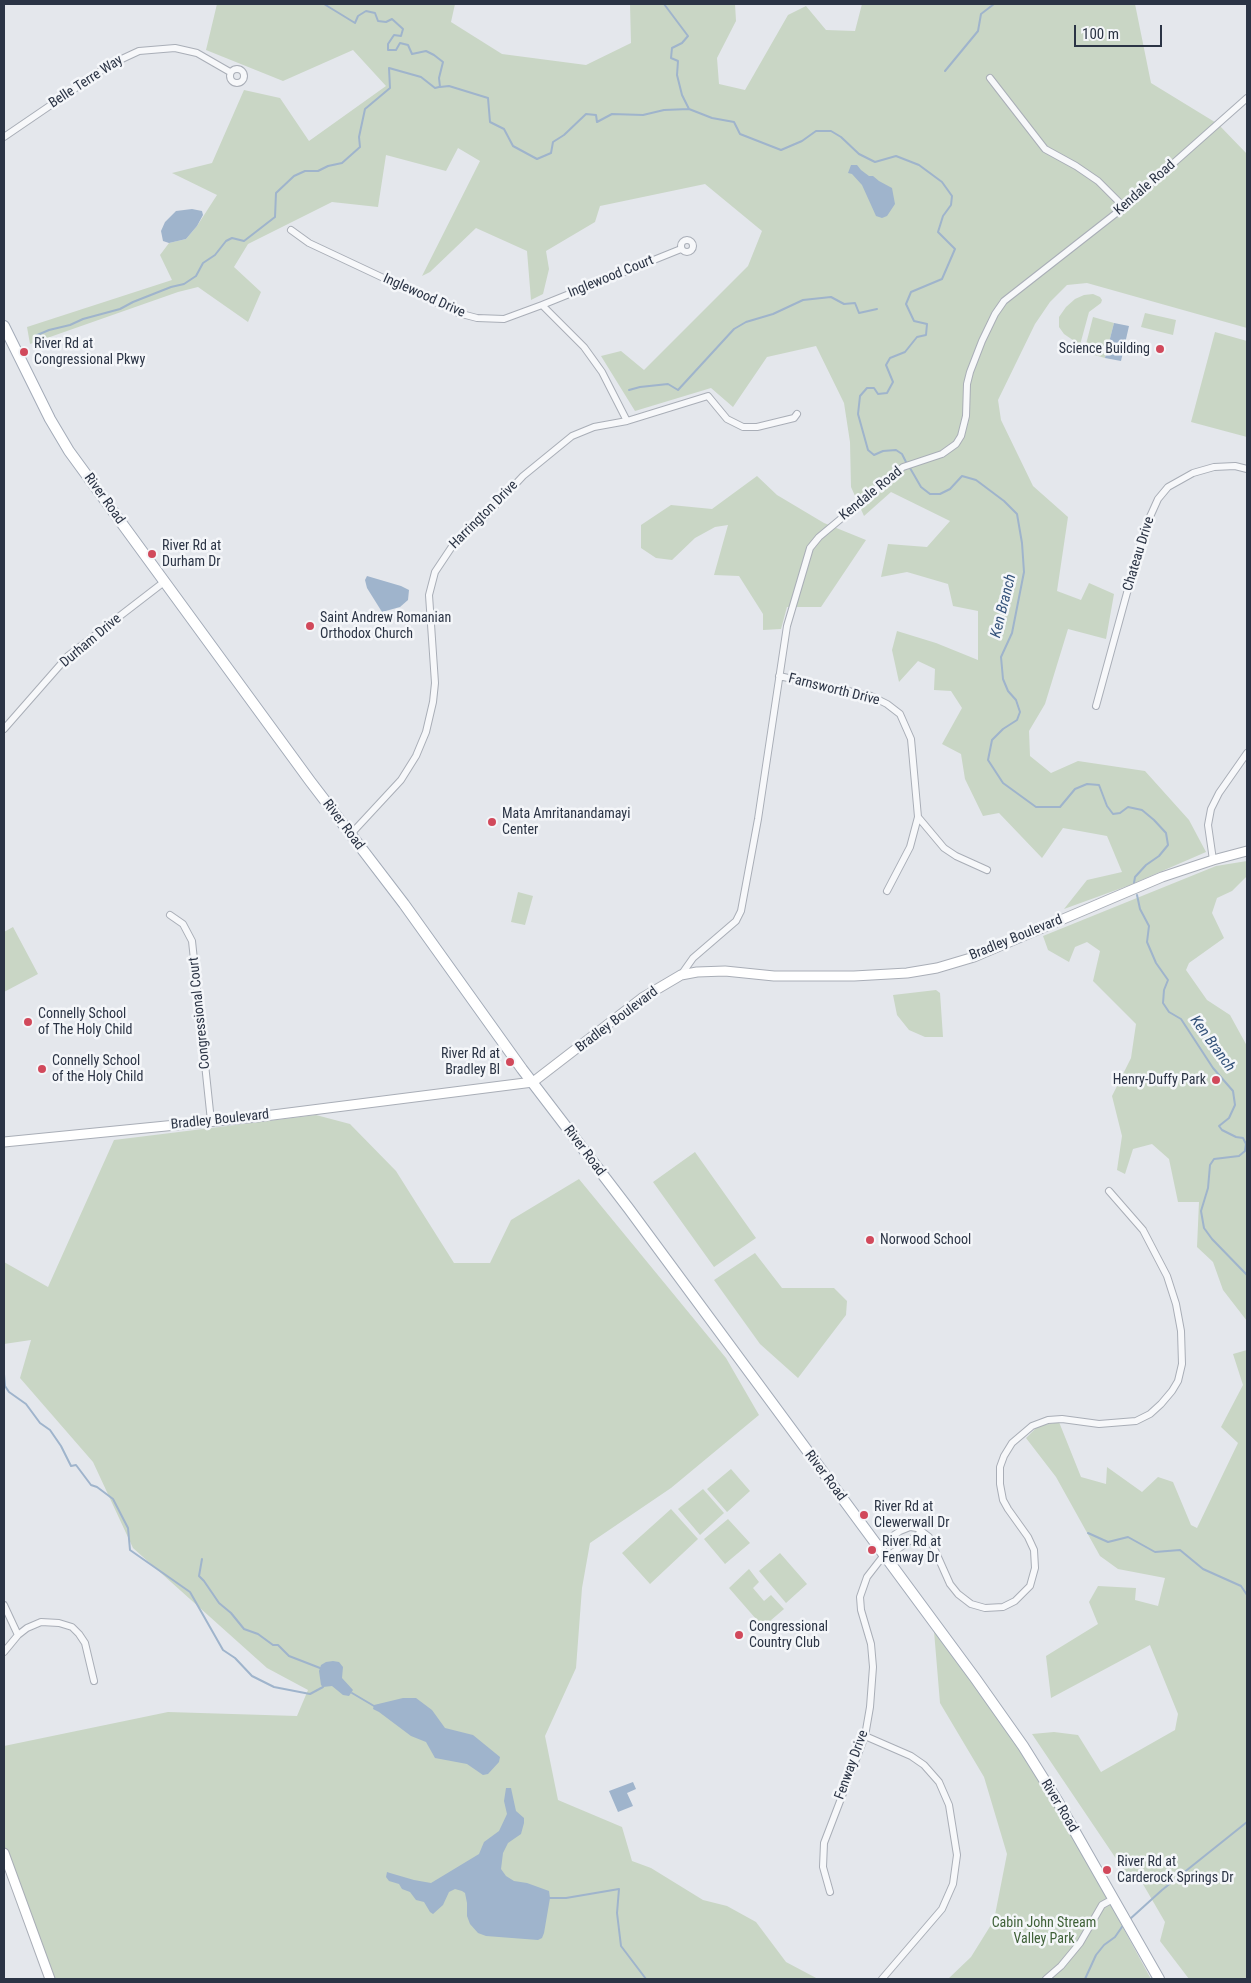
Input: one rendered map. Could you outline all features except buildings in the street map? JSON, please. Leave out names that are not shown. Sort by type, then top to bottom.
[{"type":"main road","name":"River Road","points":[[4,326],[8,346],[69,451],[350,835],[404,904],[1023,1746],[1058,1802],[1159,1979]]},
{"type":"main road","name":"Bradley Boulevard","points":[[4,1142],[350,1106],[533,1082],[642,998],[681,975],[697,972],[725,971],[774,976],[845,976],[936,968],[974,957],[1162,877],[1247,851]]},
{"type":"main road","points":[[4,1853],[50,1979]]},
{"type":"street","name":"Belle Terre Way","points":[[4,137],[111,64],[138,51],[175,48],[198,54],[230,72]]},
{"type":"street","points":[[990,78],[1045,149],[1098,181],[1124,207]]},
{"type":"street","name":"Kendale Road","points":[[681,975],[693,958],[729,927],[740,914],[758,819],[787,626],[810,548],[819,537],[903,467],[942,454],[956,444],[961,436],[966,416],[970,372],[982,341],[995,314],[1004,301],[1124,207],[1247,98]]},
{"type":"street","name":"Inglewood Drive","points":[[291,230],[309,243],[458,313],[477,318],[504,319],[542,305]]},
{"type":"street","name":"Inglewood Court","points":[[542,305],[681,248]]},
{"type":"street","points":[[542,305],[584,347],[602,372],[626,421]]},
{"type":"street","name":"Harrington Drive","points":[[350,835],[401,780],[416,756],[426,732],[433,702],[435,682],[429,595],[435,572],[444,556],[523,476],[572,436],[594,427],[626,421],[708,396],[727,419],[743,428],[757,427],[794,418],[798,414]]},
{"type":"street","name":"Chateau Drive","points":[[1096,706],[1142,538],[1158,500],[1168,488],[1193,473],[1214,467],[1235,466],[1247,469]]},
{"type":"street","name":"Durham Drive","points":[[4,729],[68,656],[164,582]]},
{"type":"street","name":"Farnsworth Drive","points":[[780,676],[871,696],[887,704],[900,714],[911,739],[918,816]]},
{"type":"street","points":[[1213,860],[1208,825],[1211,808],[1219,793],[1247,753]]},
{"type":"street","points":[[918,816],[944,848],[956,856],[987,870]]},
{"type":"street","points":[[887,891],[910,847],[918,816]]},
{"type":"street","name":"Congressional Court","points":[[170,915],[183,924],[192,941],[211,1121]]},
{"type":"street","points":[[922,1532],[891,1554],[881,1551],[900,1531],[910,1527],[917,1528],[929,1537],[950,1584],[958,1594],[971,1604],[985,1608],[1003,1607],[1016,1602],[1030,1586],[1036,1568],[1034,1550],[1028,1537],[1003,1500],[1000,1484],[1000,1467],[1012,1443],[1032,1426],[1048,1420],[1062,1419],[1099,1424],[1136,1421],[1150,1414],[1161,1404],[1178,1381],[1182,1364],[1181,1331],[1176,1304],[1167,1276],[1143,1230],[1109,1191]]},
{"type":"street","name":"Fenway Drive","points":[[830,1892],[823,1867],[824,1844],[865,1736],[873,1667],[871,1644],[861,1610],[860,1597],[866,1577],[881,1551]]},
{"type":"street","points":[[4,1605],[18,1635]]},
{"type":"street","points":[[4,1652],[18,1635],[27,1628],[41,1622],[59,1623],[72,1627],[85,1643],[94,1681]]},
{"type":"street","points":[[865,1736],[912,1756],[924,1765],[939,1782],[949,1805],[954,1824],[956,1855],[953,1884],[942,1909],[882,1979]]},
{"type":"street","points":[[1046,1979],[1061,1966],[1080,1943],[1102,1905],[1113,1899]]},
{"type":"green space","points":[[217,4],[455,4],[451,22],[502,54],[586,65],[631,43],[630,4],[735,4],[736,21],[717,58],[719,84],[745,90],[788,15],[806,6],[826,30],[855,31],[862,4],[1135,4],[1151,83],[1218,124],[1247,154],[1247,328],[1087,283],[1067,285],[1050,302],[1035,324],[998,400],[1001,420],[1033,486],[1068,517],[1057,591],[1081,600],[1089,583],[1114,594],[1106,639],[1068,629],[1045,704],[1029,731],[1030,756],[1051,773],[1078,761],[1145,771],[1189,820],[1206,852],[1130,885],[1064,909],[1087,880],[1122,872],[1107,836],[1063,828],[1042,858],[999,813],[983,816],[965,779],[961,754],[942,744],[962,708],[951,691],[934,690],[935,669],[918,661],[899,682],[892,650],[897,631],[936,643],[978,660],[978,611],[953,606],[948,584],[907,572],[881,577],[888,544],[927,547],[950,521],[891,492],[864,516],[851,487],[850,442],[844,403],[816,346],[767,357],[733,407],[711,388],[635,411],[601,356],[621,351],[644,370],[748,266],[762,231],[705,184],[600,206],[595,222],[546,251],[549,269],[543,294],[531,300],[527,251],[476,228],[430,272],[422,276],[480,161],[458,148],[446,171],[386,155],[378,207],[332,202],[248,244],[234,267],[261,292],[248,322],[198,287],[178,292],[30,344],[27,327],[172,280],[160,255],[169,243],[186,239],[197,226],[217,195],[172,173],[212,163],[244,90],[280,98],[309,141],[386,86],[353,50],[283,81],[206,50]]},
{"type":"green space","points":[[1093,294],[1102,300],[1101,303],[1089,312],[1080,345],[1064,334],[1059,327],[1059,317],[1075,299]]},
{"type":"green space","points":[[1145,313],[1176,320],[1173,335],[1141,327]]},
{"type":"green space","points":[[1093,317],[1114,323],[1105,358],[1084,352]]},
{"type":"green space","points":[[1215,332],[1247,341],[1247,437],[1191,422]]},
{"type":"green space","points":[[757,476],[777,495],[824,523],[866,540],[821,607],[787,607],[781,629],[763,630],[763,614],[739,576],[714,575],[728,525],[715,527],[695,538],[672,560],[656,558],[641,548],[641,525],[671,505],[712,509]]},
{"type":"green space","points":[[1247,861],[1247,876],[1232,891],[1217,898],[1212,913],[1224,938],[1189,963],[1186,970],[1207,1000],[1230,1015],[1247,1046],[1247,1321],[1223,1290],[1213,1262],[1197,1247],[1199,1202],[1178,1202],[1169,1159],[1152,1144],[1133,1149],[1125,1174],[1117,1170],[1122,1136],[1112,1096],[1131,1058],[1136,1024],[1093,981],[1100,951],[1087,942],[1075,947],[1069,962],[1048,950],[1043,936],[1216,866]]},
{"type":"green space","points":[[518,892],[533,896],[525,925],[511,922]]},
{"type":"green space","points":[[13,927],[38,974],[4,992],[4,932]]},
{"type":"green space","points":[[936,990],[940,993],[943,1037],[925,1037],[909,1030],[897,1015],[893,995]]},
{"type":"green space","points":[[316,1115],[350,1124],[396,1171],[454,1263],[490,1263],[511,1220],[579,1179],[726,1358],[759,1415],[671,1488],[590,1543],[582,1588],[576,1668],[545,1736],[558,1800],[622,1827],[632,1861],[651,1868],[703,1900],[727,1906],[756,1922],[786,1962],[818,1979],[53,1979],[4,1845],[4,1746],[168,1712],[297,1716],[308,1690],[267,1668],[133,1548],[93,1462],[20,1378],[31,1340],[4,1344],[4,1262],[48,1287],[114,1140]]},
{"type":"green space","points":[[695,1152],[756,1238],[714,1267],[653,1182]]},
{"type":"green space","points":[[755,1253],[782,1288],[834,1288],[847,1301],[846,1315],[798,1378],[760,1344],[714,1280]]},
{"type":"green space","points":[[1247,1350],[1247,1979],[1189,1979],[1160,1941],[1165,1922],[1140,1879],[1125,1872],[1032,1734],[1054,1732],[1078,1735],[1101,1772],[1175,1730],[1178,1714],[1150,1645],[1051,1698],[1046,1656],[1098,1624],[1089,1602],[1098,1586],[1136,1588],[1135,1600],[1158,1606],[1165,1578],[1118,1569],[1100,1556],[1056,1477],[1026,1438],[1038,1426],[1059,1422],[1081,1477],[1106,1484],[1107,1467],[1142,1492],[1158,1477],[1173,1482],[1191,1525],[1197,1528],[1238,1443],[1221,1427],[1243,1385],[1233,1354]]},
{"type":"green space","points":[[731,1469],[750,1491],[727,1512],[707,1489]]},
{"type":"green space","points":[[703,1489],[724,1513],[700,1535],[678,1509]]},
{"type":"green space","points":[[671,1509],[698,1539],[650,1584],[622,1553]]},
{"type":"green space","points":[[728,1519],[750,1543],[725,1564],[704,1539]]},
{"type":"green space","points":[[780,1553],[807,1584],[786,1603],[759,1571]]},
{"type":"green space","points":[[749,1569],[759,1582],[753,1588],[764,1601],[771,1595],[784,1609],[763,1627],[729,1588]]},
{"type":"green space","name":"Cabin John Stream Valley Park","points":[[934,1631],[975,1678],[1113,1899],[1115,1913],[1151,1979],[948,1979],[971,1957],[994,1920],[1007,1854],[984,1777],[940,1703]]},
{"type":"water","points":[[851,165],[857,165],[869,176],[873,176],[892,188],[895,204],[887,216],[882,218],[876,216],[862,185],[852,174],[848,173]]},
{"type":"water","points":[[192,209],[202,211],[203,215],[186,239],[169,243],[163,241],[161,231],[165,222],[176,211]]},
{"type":"water","points":[[1114,323],[1129,326],[1121,361],[1105,358]]},
{"type":"water","points":[[367,576],[409,590],[408,600],[400,607],[382,612],[367,588],[365,580]]},
{"type":"water","points":[[333,1661],[339,1662],[343,1667],[342,1678],[353,1690],[349,1696],[343,1695],[332,1686],[323,1687],[321,1685],[319,1671],[321,1665]]},
{"type":"water","points":[[403,1698],[416,1698],[432,1710],[445,1728],[473,1735],[500,1757],[499,1762],[488,1774],[483,1775],[467,1764],[435,1758],[426,1742],[411,1736],[373,1709],[374,1705]]},
{"type":"water","points":[[633,1782],[636,1789],[627,1793],[633,1806],[618,1812],[609,1791]]},
{"type":"water","points":[[506,1788],[511,1788],[516,1811],[524,1818],[524,1823],[521,1834],[508,1843],[503,1853],[501,1869],[506,1876],[514,1881],[527,1883],[549,1891],[550,1898],[544,1933],[542,1938],[538,1940],[486,1936],[478,1933],[470,1924],[467,1916],[465,1893],[462,1891],[455,1889],[449,1892],[443,1905],[433,1914],[424,1902],[416,1900],[410,1892],[402,1889],[399,1884],[389,1881],[386,1877],[387,1872],[431,1883],[479,1854],[484,1842],[499,1831],[507,1814],[504,1801]]},
{"type":"waterway","name":"Ken Branch","points":[[324,4],[355,23],[358,16],[366,11],[375,13],[378,21],[386,22],[392,19],[403,29],[401,36],[394,35],[388,44],[388,50],[396,50],[400,43],[408,45],[412,54],[426,51],[434,55],[443,62],[439,78],[440,87],[449,86],[488,98],[490,122],[504,129],[513,146],[537,159],[551,153],[553,142],[564,135],[586,114],[596,115],[597,122],[612,114],[643,115],[664,110],[689,109],[712,118],[734,122],[740,134],[781,150],[802,141],[816,131],[831,131],[841,137],[859,154],[875,162],[896,156],[919,165],[942,182],[952,196],[951,205],[943,216],[938,232],[955,249],[942,279],[911,292],[906,304],[914,321],[927,324],[926,335],[917,337],[905,352],[890,358],[886,365],[893,382],[887,393],[878,394],[874,388],[867,388],[860,396],[858,414],[868,450],[874,455],[883,451],[896,450],[902,454],[907,464]]},
{"type":"waterway","points":[[664,4],[688,36],[682,43],[672,48],[671,58],[678,61],[677,75],[682,95],[689,109]]},
{"type":"waterway","points":[[945,71],[978,31],[981,14],[994,4]]},
{"type":"waterway","points":[[35,336],[83,319],[120,309],[171,287],[184,284],[196,276],[203,263],[215,255],[226,241],[232,238],[244,241],[275,217],[276,193],[294,176],[305,171],[318,171],[328,166],[342,163],[360,147],[359,137],[365,109],[390,88],[389,68],[421,77],[435,88],[439,87]]},
{"type":"waterway","points":[[629,390],[668,384],[678,390],[734,329],[746,322],[773,314],[803,300],[831,297],[844,304],[855,303],[859,313],[877,309]]},
{"type":"waterway","name":"Ken Branch","points":[[910,468],[921,487],[930,494],[940,494],[950,489],[962,476],[976,480],[1004,501],[1017,514],[1024,572],[1012,633],[1001,657],[1003,679],[1008,691],[1016,700],[1020,712],[1017,720],[1003,729],[992,740],[988,760],[1003,783],[1036,807],[1060,807],[1075,789],[1087,784],[1099,785],[1107,806],[1113,814],[1120,813],[1128,807],[1142,810],[1154,820],[1166,833],[1168,845],[1159,856],[1146,865],[1135,877],[1134,883]]},
{"type":"waterway","name":"Ken Branch","points":[[1137,895],[1140,909],[1149,926],[1147,942],[1156,963],[1168,980],[1164,990],[1163,1003],[1169,1012],[1181,1019],[1213,1068],[1233,1091],[1235,1105],[1229,1118],[1219,1126],[1222,1130],[1236,1137],[1243,1138],[1246,1144],[1245,1151],[1239,1156],[1214,1159],[1210,1165],[1208,1188],[1201,1211],[1204,1228],[1212,1239],[1247,1275]]},
{"type":"waterway","points":[[4,1374],[5,1386],[9,1392],[26,1404],[40,1423],[50,1430],[71,1466],[76,1465],[91,1485],[97,1487],[113,1499],[128,1528],[130,1550],[190,1592],[223,1650],[235,1658],[252,1676],[274,1687],[310,1694],[323,1687]]},
{"type":"waterway","points":[[1088,1533],[1108,1542],[1128,1537],[1155,1552],[1180,1550],[1203,1569],[1241,1586],[1247,1595]]},
{"type":"waterway","points":[[202,1559],[199,1576],[219,1603],[231,1613],[244,1629],[258,1634],[273,1645],[278,1645],[289,1656],[320,1668]]},
{"type":"waterway","points":[[352,1693],[374,1706]]},
{"type":"waterway","points":[[1130,1919],[1162,1890],[1247,1822]]},
{"type":"waterway","points":[[550,1898],[566,1898],[619,1889],[617,1913],[621,1946],[646,1979]]},
{"type":"waterway","points":[[1085,1979],[1096,1955],[1104,1945],[1115,1937],[1124,1924]]},
{"type":"place","name":"Science Building","points":[[1160,349]]},
{"type":"place","name":"River Rd at Congressional Pkwy","points":[[24,352]]},
{"type":"place","name":"River Rd at Durham Dr","points":[[152,554]]},
{"type":"place","name":"Saint Andrew Romanian Orthodox Church","points":[[310,626]]},
{"type":"place","name":"Mata Amritanandamayi Center","points":[[492,822]]},
{"type":"place","name":"Connelly School of The Holy Child","points":[[28,1022]]},
{"type":"place","name":"River Rd at Bradley Bl","points":[[510,1062]]},
{"type":"place","name":"Connelly School of the Holy Child","points":[[42,1069]]},
{"type":"place","name":"Henry-Duffy Park","points":[[1216,1080]]},
{"type":"place","name":"Norwood School","points":[[870,1240]]},
{"type":"place","name":"River Rd at Clewerwall Dr","points":[[864,1515]]},
{"type":"place","name":"River Rd at Fenway Dr","points":[[872,1550]]},
{"type":"place","name":"Congressional Country Club","points":[[739,1635]]},
{"type":"place","name":"River Rd at Carderock Springs Dr","points":[[1107,1870]]}]
